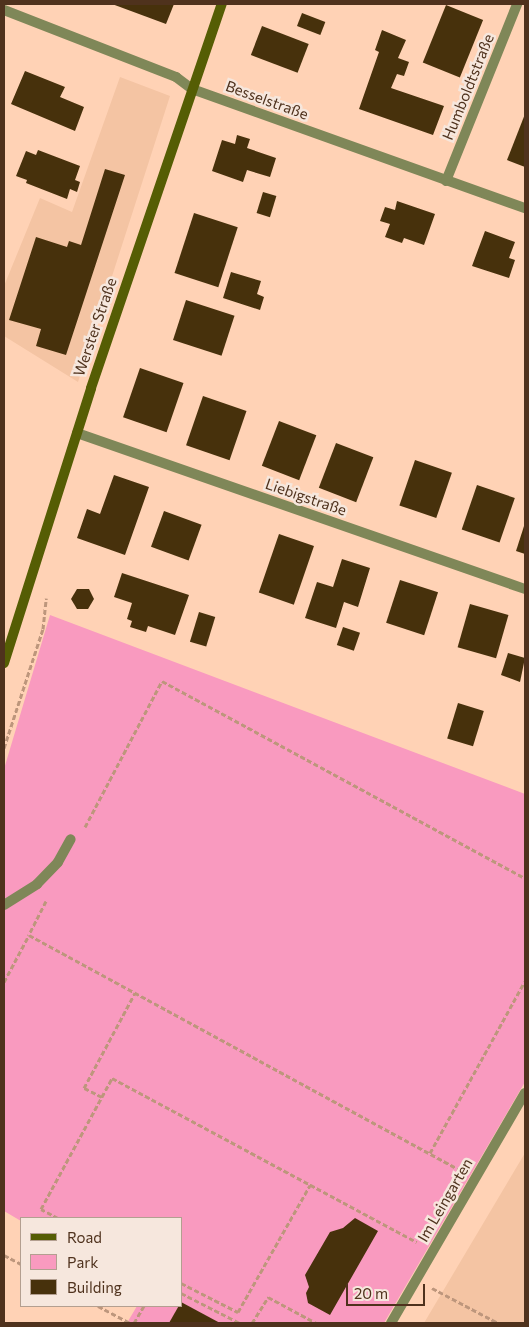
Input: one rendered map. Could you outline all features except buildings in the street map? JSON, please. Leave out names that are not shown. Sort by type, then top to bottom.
[{"type":"main road","name":"Werster Straße","points":[[4,663],[77,432],[222,4]]},
{"type":"street","name":"Humboldtstraße","points":[[446,181],[518,4]]},
{"type":"street","name":"Besselstraße","points":[[4,10],[176,76],[192,89],[525,208]]},
{"type":"street","name":"Liebigstraße","points":[[77,432],[525,589]]},
{"type":"street","points":[[4,905],[37,884],[58,862],[71,839]]},
{"type":"street","name":"Im Leingarten","points":[[391,1323],[525,1093]]},
{"type":"path","points":[[4,748],[43,629],[42,610]]},
{"type":"path","points":[[84,830],[162,681],[525,878]]},
{"type":"path","points":[[4,982],[52,892]]},
{"type":"path","points":[[28,935],[475,1178]]},
{"type":"path","points":[[430,1154],[525,981]]},
{"type":"path","points":[[102,1097],[84,1088],[135,993]]},
{"type":"path","points":[[56,1217],[41,1209],[112,1078],[432,1251]]},
{"type":"path","points":[[182,1284],[238,1312],[310,1185]]},
{"type":"path","points":[[4,1255],[20,1263]]},
{"type":"path","points":[[416,1279],[498,1323]]},
{"type":"path","points":[[182,1293],[240,1323]]},
{"type":"path","points":[[252,1323],[268,1297],[316,1323]]},
{"type":"path","points":[[100,1307],[132,1323],[143,1307]]},
{"type":"shaded area","points":[[120,77],[170,96],[78,382],[4,336],[4,286],[40,198],[72,212]]},
{"type":"shaded area","points":[[525,1153],[525,1323],[424,1323]]},
{"type":"green space","points":[[50,615],[525,794],[525,1082],[384,1323],[127,1323],[136,1307],[182,1307],[182,1217],[20,1217],[20,1220],[4,1211],[4,769]]}]
